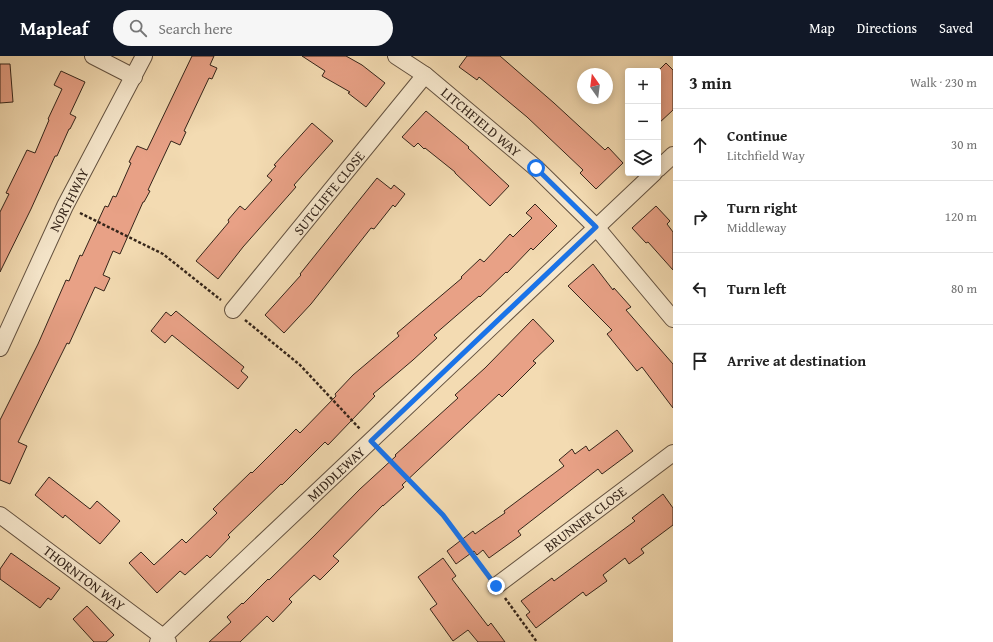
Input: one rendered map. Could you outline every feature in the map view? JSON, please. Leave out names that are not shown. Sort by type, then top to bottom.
[{"type":"street","points":[[93,56],[134,77]]},
{"type":"street","name":"NORTHWAY","points":[[0,348],[65,206],[144,56]]},
{"type":"street","name":"LITCHFIELD WAY","points":[[396,56],[425,75],[536,168],[596,227],[673,319]]},
{"type":"street","name":"SUTCLIFFE CLOSE","points":[[233,310],[425,75]]},
{"type":"street","points":[[661,166],[673,155]]},
{"type":"street","name":"MIDDLEWAY","points":[[163,640],[651,176]]},
{"type":"street","name":"BRUNNER CLOSE","points":[[496,586],[673,453]]},
{"type":"street","name":"THORNTON WAY","points":[[0,514],[163,640]]},
{"type":"path","points":[[65,206],[163,254],[300,366],[443,515],[537,642]]},
{"type":"building","points":[[192,56],[214,56],[210,65],[217,68],[212,79],[209,78],[184,131],[186,132],[180,145],[171,141],[148,190],[150,191],[143,202],[120,254],[113,251],[103,275],[110,278],[104,291],[95,287],[69,344],[67,343],[18,442],[27,446],[10,484],[0,480],[0,420],[38,344],[66,280],[69,281],[80,255],[82,256],[105,206],[108,207],[113,196],[116,197],[131,163],[129,162],[137,146],[147,150]]},
{"type":"building","points":[[302,56],[346,56],[362,65],[385,83],[366,107],[348,93],[350,92],[322,76],[325,71]]},
{"type":"building","points":[[467,56],[500,56],[605,150],[608,147],[623,163],[596,189],[580,173],[583,170],[527,117],[479,77],[477,80],[459,67]]},
{"type":"building","points":[[666,63],[673,70],[673,110],[661,121],[661,104],[661,68]]},
{"type":"building","points":[[0,64],[10,64],[13,102],[0,103]]},
{"type":"building","points":[[61,71],[85,82],[70,114],[76,117],[57,156],[55,156],[0,272],[0,212],[9,194],[6,193],[27,150],[35,153],[49,120],[48,119],[62,89],[54,85]]},
{"type":"building","points":[[426,111],[469,147],[468,148],[509,186],[490,206],[455,172],[425,148],[424,149],[418,143],[414,147],[402,137]]},
{"type":"building","points":[[312,123],[333,141],[294,185],[296,187],[243,247],[218,279],[196,261],[229,222],[228,220],[240,206],[245,210],[272,180],[267,176],[276,166],[274,165]]},
{"type":"building","points":[[377,178],[391,189],[394,185],[405,194],[395,207],[393,205],[374,229],[371,228],[311,304],[284,333],[265,315],[301,275],[300,274]]},
{"type":"building","points":[[535,204],[557,226],[533,250],[531,248],[507,273],[506,272],[480,297],[479,296],[434,335],[437,338],[373,394],[375,396],[328,445],[325,442],[282,485],[281,484],[228,535],[230,537],[210,558],[207,555],[185,575],[180,571],[157,593],[129,563],[141,552],[154,565],[182,539],[186,543],[217,513],[213,509],[296,429],[300,433],[336,396],[335,394],[353,375],[399,336],[397,333],[462,278],[461,277],[480,259],[484,262],[510,234],[513,237],[532,218],[526,213]]},
{"type":"building","points":[[656,206],[670,221],[667,224],[673,232],[673,270],[648,242],[646,243],[632,228]]},
{"type":"building","points":[[593,264],[613,290],[614,288],[631,307],[626,310],[673,364],[673,408],[642,367],[637,371],[607,334],[612,330],[568,286]]},
{"type":"building","points":[[176,311],[244,367],[241,371],[248,377],[238,389],[172,335],[165,343],[151,331],[166,312],[171,316]]},
{"type":"building","points":[[533,319],[554,341],[533,361],[536,363],[502,397],[499,394],[402,485],[404,487],[383,505],[333,556],[339,561],[320,580],[314,575],[289,599],[292,602],[273,622],[267,616],[240,642],[209,642],[231,622],[227,617],[242,603],[243,604],[268,579],[269,580],[360,489],[396,456],[395,455],[458,398],[455,395],[485,368]]},
{"type":"building","points":[[617,430],[633,451],[602,474],[598,469],[518,531],[521,535],[489,558],[483,550],[477,555],[474,551],[456,564],[447,551],[473,531],[475,534],[505,513],[504,511],[564,466],[559,460],[572,449],[575,454],[586,446],[589,451]]},
{"type":"building","points":[[49,477],[90,509],[97,501],[120,521],[100,544],[65,515],[63,518],[35,495]]},
{"type":"building","points":[[663,494],[673,508],[673,525],[641,549],[644,553],[629,564],[625,558],[603,575],[607,581],[586,596],[583,592],[536,628],[526,615],[530,612],[521,601],[552,578],[554,581],[635,521],[632,518]]},
{"type":"building","points":[[11,553],[60,588],[51,600],[48,598],[40,608],[0,579],[0,569]]},
{"type":"building","points":[[443,558],[456,576],[452,579],[488,626],[491,623],[505,642],[478,642],[468,630],[453,641],[430,609],[437,604],[418,577]]},
{"type":"building","points":[[87,606],[114,635],[106,642],[94,642],[73,619]]},
{"type":"route","points":[[496,586],[443,515],[371,441],[596,227],[536,168]]}]
